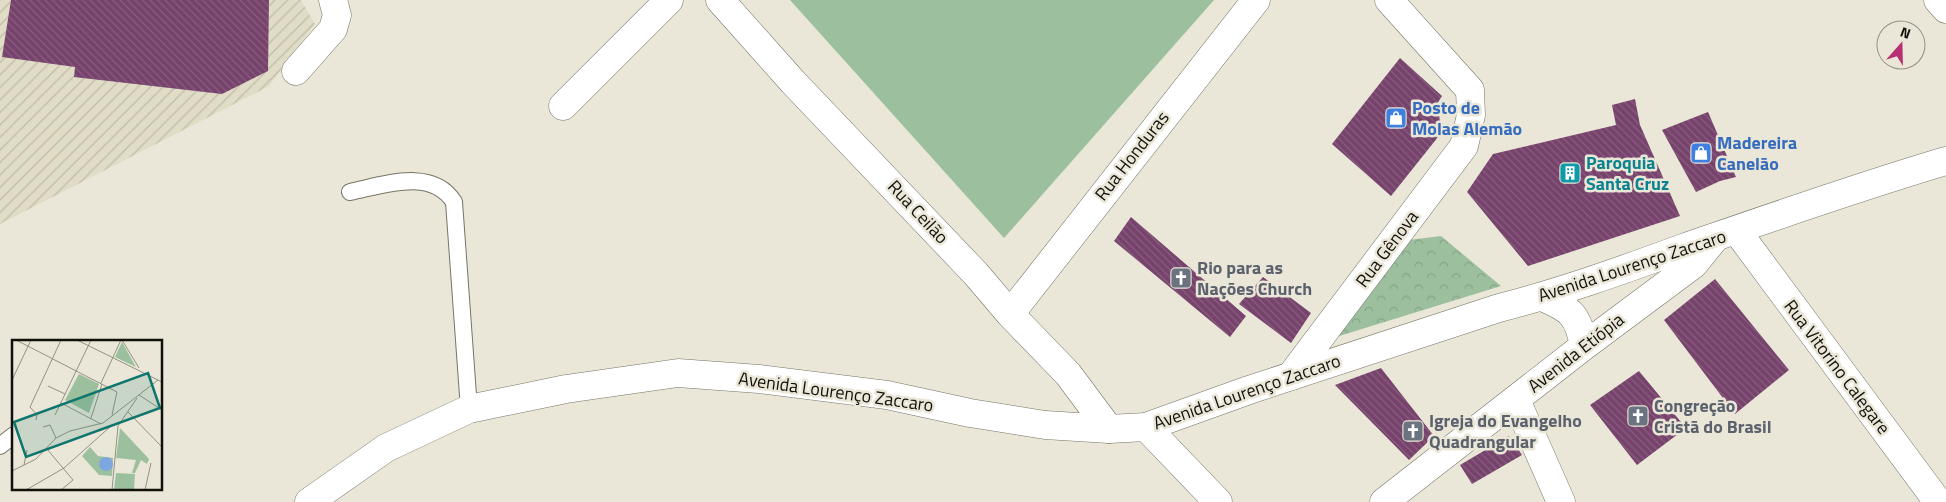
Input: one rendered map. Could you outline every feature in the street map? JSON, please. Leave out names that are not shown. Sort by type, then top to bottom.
[{"type":"street","points":[[296,71],[334,29],[337,15],[333,0]]},
{"type":"street","points":[[563,106],[669,0]]},
{"type":"street","name":"Rua Ceilão","points":[[720,0],[793,82],[976,274],[1010,314],[1068,374],[1109,429]]},
{"type":"street","name":"Rua Honduras","points":[[1010,314],[1256,0]]},
{"type":"street","name":"Rua Gênova","points":[[1291,376],[1464,146],[1470,116],[1470,90],[1389,0]]},
{"type":"street","points":[[1938,0],[1946,9]]},
{"type":"street","name":"Avenida Lourenço Zaccaro","points":[[309,502],[386,448],[470,408],[566,389],[678,373],[759,379],[887,395],[970,413],[1045,425],[1109,429],[1146,427],[1291,376],[1500,308],[1542,297],[1889,178],[1946,161]]},
{"type":"street","name":"Avenida Etiópia","points":[[1384,502],[1584,346],[1694,264],[1726,234]]},
{"type":"street","name":"Rua Vitorino Calegare","points":[[1726,234],[1938,502]]},
{"type":"street","points":[[1542,297],[1562,306],[1575,315],[1584,346]]},
{"type":"street","points":[[1516,400],[1561,502]]},
{"type":"street","points":[[1146,427],[1218,502]]},
{"type":"lane","points":[[350,192],[405,180],[430,183],[447,190],[454,202],[470,408]]},
{"type":"lane","points":[[0,446],[12,437]]},
{"type":"shaded area","points":[[0,0],[301,0],[315,24],[269,86],[0,224]]},
{"type":"green space","points":[[790,0],[1214,0],[1004,238]]},
{"type":"green space","points":[[1441,236],[1501,286],[1336,337],[1409,240]]},
{"type":"building","points":[[11,0],[269,0],[268,71],[222,94],[74,77],[75,67],[2,57]]},
{"type":"building","name":"Posto de Molas Alemão","points":[[1400,58],[1442,96],[1437,104],[1442,132],[1391,196],[1332,144]]},
{"type":"building","name":"Paroquia Santa Cruz","points":[[1635,99],[1640,125],[1680,216],[1528,266],[1467,192],[1493,154],[1616,125],[1612,105]]},
{"type":"building","name":"Madereira Canelão","points":[[1708,112],[1736,177],[1720,181],[1696,192],[1662,130]]},
{"type":"building","name":"Rio para as Nações Church","points":[[1131,217],[1246,316],[1230,337],[1114,241]]},
{"type":"building","points":[[1263,277],[1311,313],[1291,343],[1239,304]]},
{"type":"building","points":[[1715,279],[1789,370],[1735,414],[1664,320]]},
{"type":"building","points":[[1381,368],[1434,436],[1409,460],[1335,385]]},
{"type":"building","name":"Congreção Cristã do Brasil","points":[[1639,371],[1686,428],[1637,465],[1590,405]]},
{"type":"building","points":[[1509,436],[1522,455],[1472,484],[1460,465]]},
{"type":"place","name":"Posto de Molas Alemão","points":[[1396,118]]},
{"type":"place","name":"Madereira Canelão","points":[[1701,153]]},
{"type":"place","name":"Paroquia Santa Cruz","points":[[1570,173]]},
{"type":"place","name":"Rio para as Nações Church","points":[[1181,278]]},
{"type":"place","name":"Congreção Cristã do Brasil","points":[[1638,416]]},
{"type":"place","name":"Igreja do Evangelho Quadrangular","points":[[1413,431]]}]
